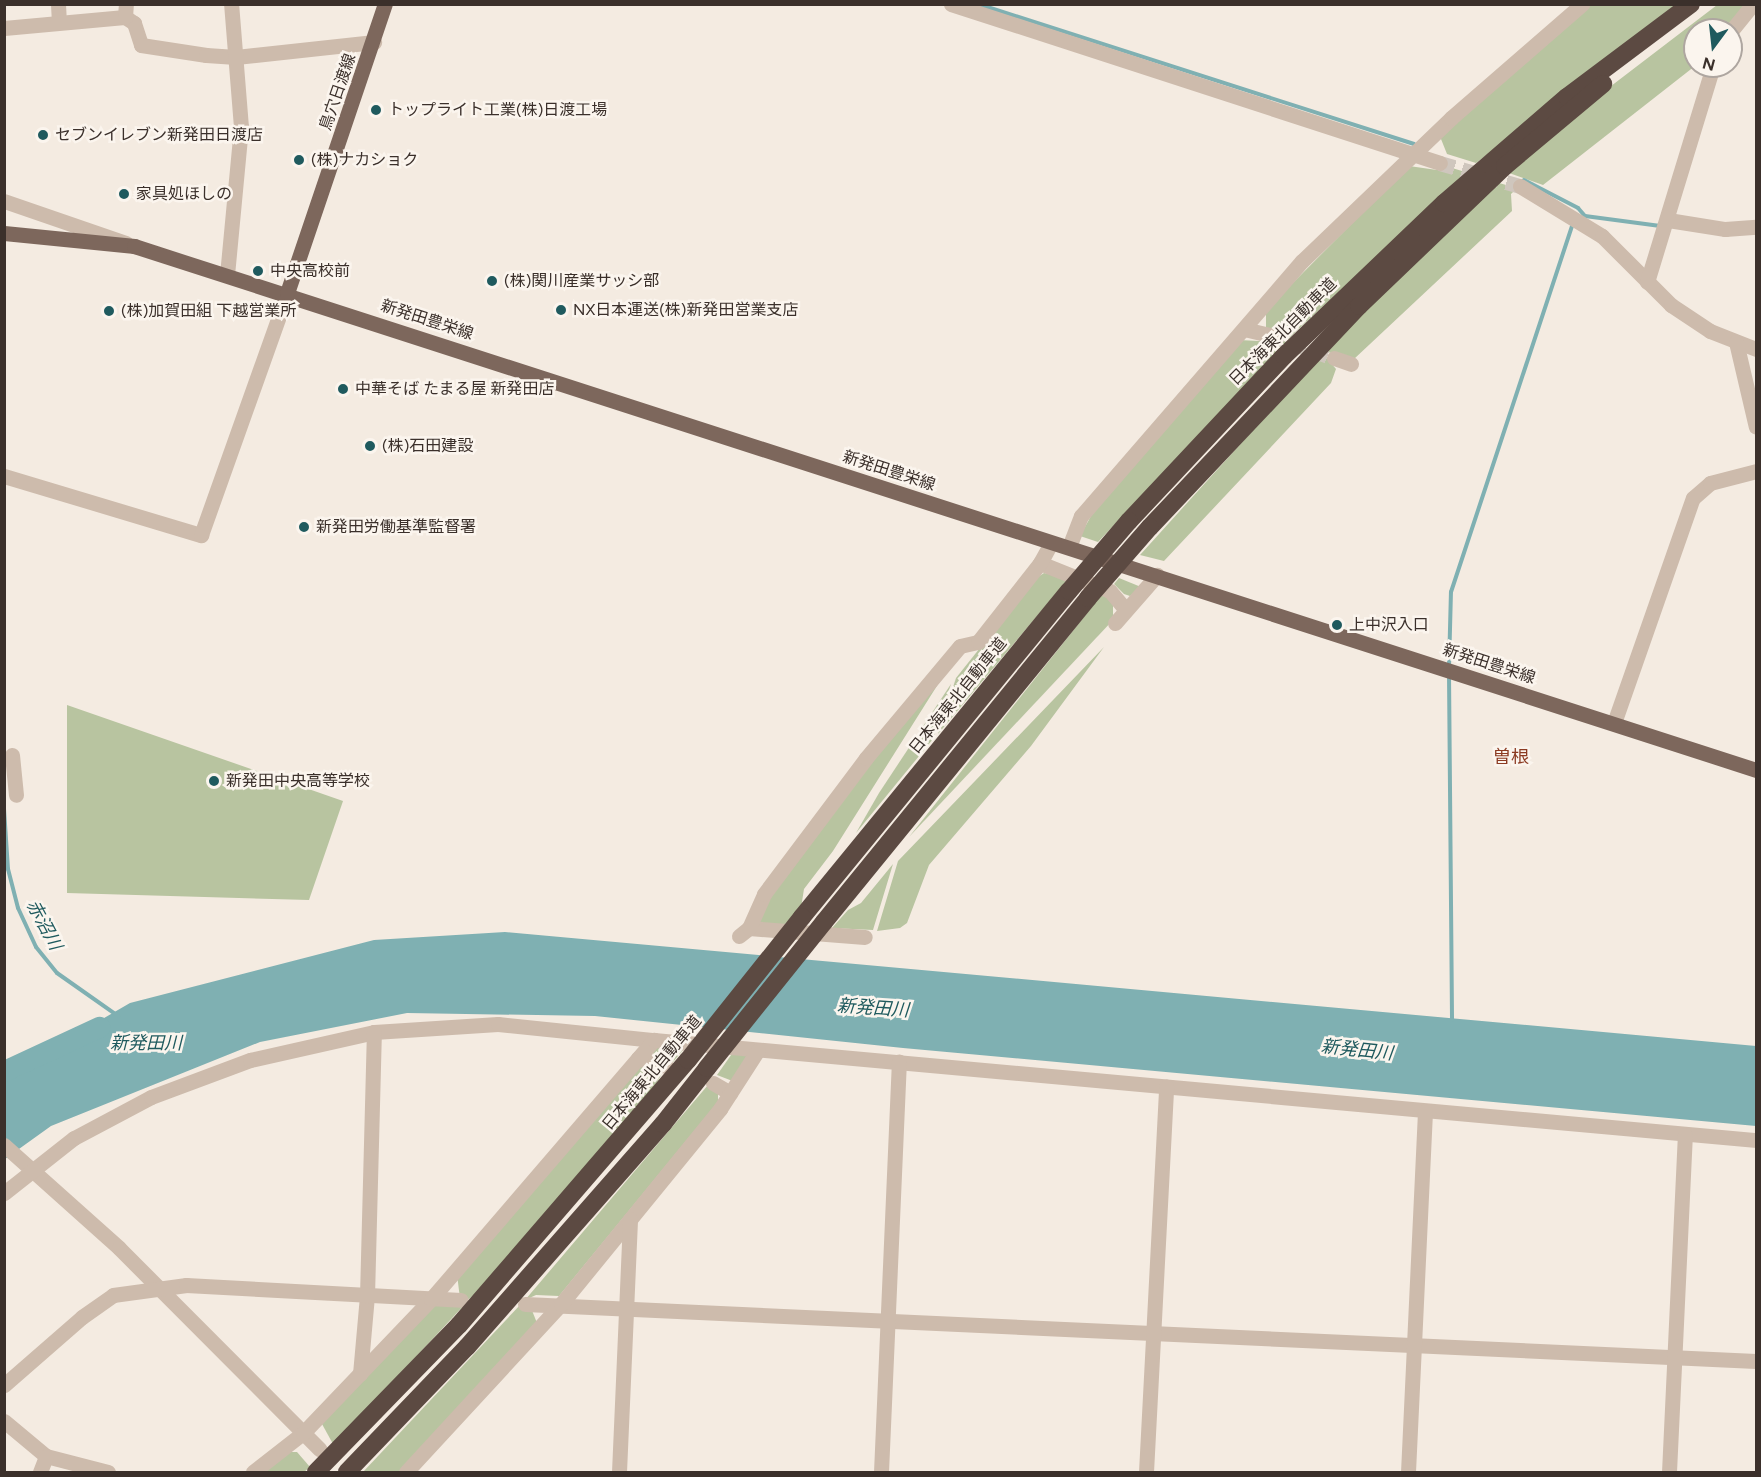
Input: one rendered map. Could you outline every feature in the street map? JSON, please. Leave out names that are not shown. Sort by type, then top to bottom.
[{"type":"highway","name":"日本海東北自動車道","points":[[316,1473],[459,1325],[688,1060],[802,917],[1129,521],[1284,356],[1444,203],[1568,97],[1691,4]]},
{"type":"highway","points":[[347,1473],[467,1347],[663,1124],[710,1076],[824,922],[1088,598],[1283,383],[1455,212],[1605,82],[1707,4]]},
{"type":"main road","name":"鳥穴日渡線","points":[[287,293],[385,4]]},
{"type":"main road","name":"新発田豊栄線","points":[[4,233],[134,246],[287,293],[1051,543],[1157,575],[1756,770]]},
{"type":"street","points":[[58,4],[59,22]]},
{"type":"street","points":[[227,275],[241,127],[231,4]]},
{"type":"street","points":[[951,4],[1440,163]]},
{"type":"street","points":[[1069,547],[1081,516],[1302,261],[1415,156],[1451,118],[1582,4]]},
{"type":"street","points":[[1742,18],[1753,4]]},
{"type":"street","points":[[4,28],[126,11],[134,22],[141,45],[236,57],[374,42]]},
{"type":"street","points":[[1647,282],[1668,220],[1709,78]]},
{"type":"street","points":[[1520,186],[1602,236],[1671,305],[1710,331],[1756,350]]},
{"type":"street","points":[[4,201],[134,246]]},
{"type":"street","points":[[1668,220],[1725,229],[1756,227]]},
{"type":"street","points":[[4,476],[201,536],[287,293]]},
{"type":"street","points":[[1244,329],[1270,335]]},
{"type":"street","points":[[1736,342],[1756,427]]},
{"type":"street","points":[[1334,358],[1351,364]]},
{"type":"street","points":[[1614,723],[1693,498],[1710,483],[1756,471]]},
{"type":"street","points":[[866,937],[744,932],[764,894],[866,758],[960,646],[978,642],[1040,563],[1051,543]]},
{"type":"street","points":[[1040,563],[1110,591],[1125,609]]},
{"type":"street","points":[[1115,623],[1157,575]]},
{"type":"street","points":[[12,755],[16,795]]},
{"type":"street","points":[[4,1193],[29,1167],[74,1138],[151,1097],[250,1060],[374,1032],[498,1024],[758,1050],[1756,1140]]},
{"type":"street","points":[[360,1374],[367,1296],[374,1032]]},
{"type":"street","points":[[253,1473],[303,1433],[431,1299],[654,1040]]},
{"type":"street","points":[[406,1473],[561,1304],[730,1094],[758,1050]]},
{"type":"street","points":[[638,1058],[666,1066]]},
{"type":"street","points":[[881,1473],[899,1061]]},
{"type":"street","points":[[710,1076],[730,1094]]},
{"type":"street","points":[[1146,1473],[1166,1087]]},
{"type":"street","points":[[1408,1473],[1425,1111]]},
{"type":"street","points":[[1669,1473],[1685,1135]]},
{"type":"street","points":[[4,1144],[160,1290],[319,1449]]},
{"type":"street","points":[[619,1473],[630,1219]]},
{"type":"street","points":[[4,1385],[82,1317],[113,1295],[186,1285],[460,1300]]},
{"type":"street","points":[[525,1304],[626,1305],[888,1321],[1756,1361]]},
{"type":"street","points":[[4,1421],[45,1456],[108,1473]]},
{"type":"street","points":[[40,1473],[45,1456]]},
{"type":"green space","points":[[1589,5],[1683,5],[1476,163],[1447,154],[1439,134]]},
{"type":"green space","points":[[1717,5],[1749,5],[1739,18],[1700,18]]},
{"type":"green space","points":[[1683,31],[1683,75],[1543,185],[1509,173],[1598,96]]},
{"type":"green space","points":[[1439,164],[1462,171],[1464,175],[1288,339],[1266,331],[1266,310],[1409,166],[1437,170]]},
{"type":"green space","points":[[1499,183],[1517,188],[1511,194],[1512,211],[1354,359],[1324,351]]},
{"type":"green space","points":[[1265,334],[1287,342],[1098,542],[1080,536],[1097,505],[1239,340],[1259,341],[1265,338]]},
{"type":"green space","points":[[1321,355],[1338,361],[1330,362],[1336,369],[1331,383],[1164,561],[1140,555]]},
{"type":"green space","points":[[1044,573],[1069,578],[938,734],[956,678],[1035,579]]},
{"type":"green space","points":[[1119,578],[1141,587],[1130,596],[1124,594],[1114,584]]},
{"type":"green space","points":[[1103,593],[1113,602],[1113,620],[909,837]]},
{"type":"green space","points":[[1104,647],[1031,746],[929,865],[907,923],[900,928],[877,931],[898,861]]},
{"type":"green space","points":[[957,654],[833,851],[804,889],[801,908],[785,924],[760,924],[760,913],[837,801]]},
{"type":"green space","points":[[951,684],[933,739],[856,833],[879,793]]},
{"type":"green space","points":[[67,705],[343,801],[309,900],[67,893]]},
{"type":"green space","points":[[893,864],[873,930],[832,928],[848,910],[861,903]]},
{"type":"green space","points":[[660,1043],[688,1044],[673,1062],[652,1053]]},
{"type":"green space","points":[[736,1048],[749,1053],[735,1082],[717,1075]]},
{"type":"green space","points":[[644,1062],[664,1070],[654,1087],[476,1293],[469,1299],[460,1298],[457,1275]]},
{"type":"green space","points":[[708,1085],[718,1094],[718,1102],[559,1296],[536,1295],[525,1300]]},
{"type":"green space","points":[[467,1302],[333,1444],[322,1424],[435,1303]]},
{"type":"green space","points":[[520,1305],[531,1308],[537,1323],[401,1472],[363,1472]]},
{"type":"green space","points":[[287,1452],[297,1452],[310,1467],[304,1472],[256,1472]]},
{"type":"water","name":"新発田川","points":[[505,932],[1756,1046],[1756,1126],[903,1048],[595,1016],[407,1013],[260,1042],[51,1126],[5,1159],[4,1076],[130,1003],[374,940]]},
{"type":"waterway","points":[[978,4],[1414,144]]},
{"type":"waterway","points":[[1524,180],[1578,208],[1585,216],[1660,226]]},
{"type":"waterway","points":[[1449,667],[1451,592],[1573,223]]},
{"type":"waterway","points":[[1449,674],[1452,1020]]},
{"type":"waterway","name":"赤沼川","points":[[4,809],[8,869],[18,908],[36,947],[57,973],[118,1016]]},
{"type":"waterway","name":"新発田川","points":[[4,1071],[99,1027]]},
{"type":"tunnel","points":[[1440,163],[1520,186]]},
{"type":"tunnel","points":[[1270,335],[1334,358]]},
{"type":"place","name":"トップライト工業(株)日渡工場","points":[[376,110]]},
{"type":"place","name":"セブンイレブン新発田日渡店","points":[[43,135]]},
{"type":"place","name":"(株)ナカショク","points":[[299,160]]},
{"type":"place","name":"家具処ほしの","points":[[124,194]]},
{"type":"place","name":"中央高校前","points":[[258,271]]},
{"type":"place","name":"(株)関川産業サッシ部","points":[[492,281]]},
{"type":"place","name":"NX日本運送(株)新発田営業支店","points":[[561,310]]},
{"type":"place","name":"(株)加賀田組 下越営業所","points":[[109,311]]},
{"type":"place","name":"中華そば たまる屋 新発田店","points":[[343,389]]},
{"type":"place","name":"(株)石田建設","points":[[370,446]]},
{"type":"place","name":"新発田労働基準監督署","points":[[304,527]]},
{"type":"place","name":"上中沢入口","points":[[1337,625]]},
{"type":"place","name":"新発田中央高等学校","points":[[214,781]]},
{"type":"district","name":"曽根","points":[[1511,757]]}]
